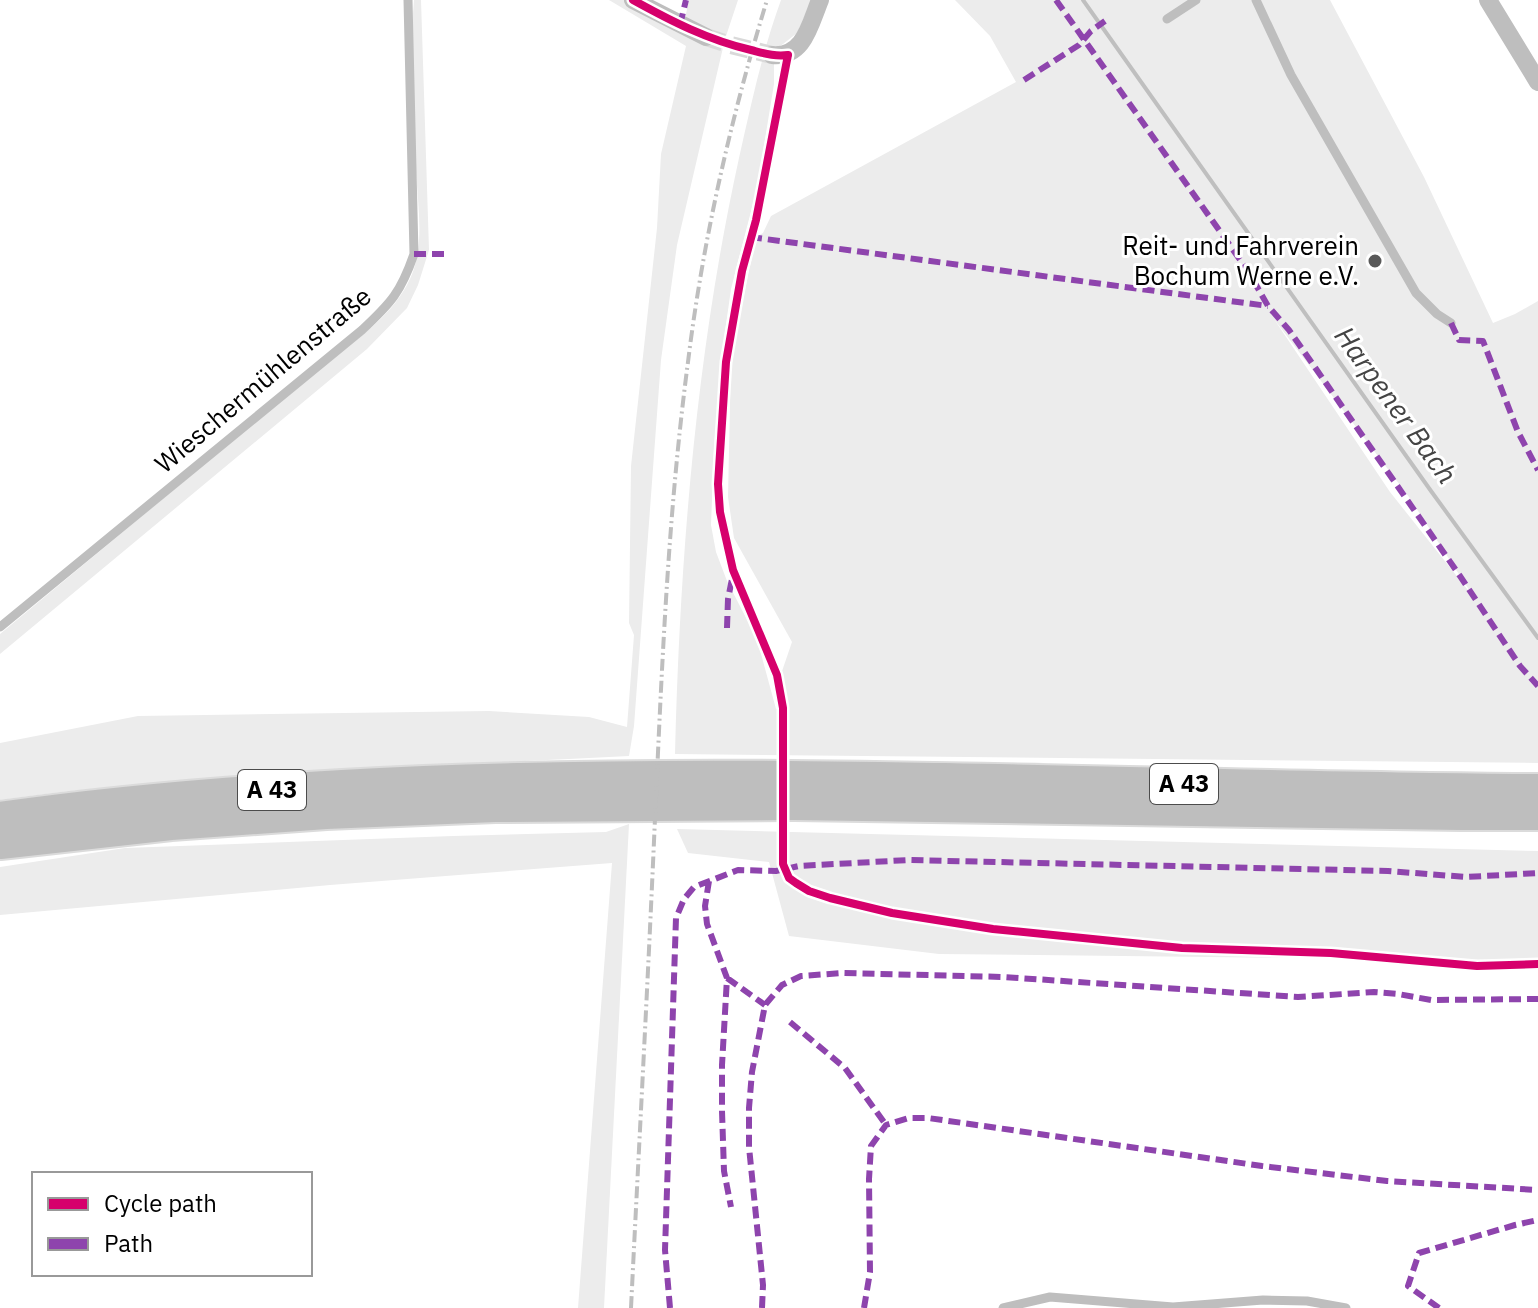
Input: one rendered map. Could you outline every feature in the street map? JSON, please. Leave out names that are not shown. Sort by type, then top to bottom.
[{"type":"highway","name":"A 43","points":[[0,818],[172,798],[326,786],[623,777],[798,777],[1538,790]]},
{"type":"highway","name":"A 43","points":[[0,843],[171,824],[495,806],[808,804],[1538,814]]},
{"type":"street","points":[[633,0],[706,37]]},
{"type":"street","points":[[780,55],[797,48],[820,0]]},
{"type":"street","points":[[1488,0],[1538,82]]},
{"type":"lane","name":"Wieschermühlenstraße","points":[[0,627],[362,330],[387,308],[404,283],[415,243],[408,0]]},
{"type":"lane","points":[[1167,19],[1196,0]]},
{"type":"lane","points":[[1256,0],[1291,75],[1416,293],[1451,323]]},
{"type":"lane","points":[[1003,1308],[1050,1297],[1173,1307],[1263,1300],[1307,1301],[1346,1308]]},
{"type":"shaded area","points":[[414,0],[421,0],[429,250],[407,308],[367,349],[0,654],[0,634],[372,327],[400,297],[413,272],[419,244],[412,64]]},
{"type":"shaded area","points":[[609,0],[624,0],[666,24],[684,23],[689,0],[738,0],[725,39],[677,245],[661,360],[634,726],[629,756],[233,777],[0,800],[0,743],[138,716],[489,711],[589,717],[627,727],[634,635],[629,623],[631,466],[657,228],[661,154],[686,46]]},
{"type":"shaded area","points":[[781,0],[812,0],[797,33],[778,48],[774,64],[774,84],[757,188],[731,289],[722,353],[711,525],[716,552],[727,581],[757,639],[776,709],[788,705],[780,677],[792,642],[734,538],[728,497],[731,358],[756,237],[763,233],[771,216],[1016,82],[990,36],[955,0],[1330,0],[1424,177],[1493,323],[1538,301],[1538,763],[675,754],[686,530],[701,380],[739,158]],"holes":[[[1274,319],[1409,497],[1475,599],[1390,492]]]},
{"type":"shaded area","points":[[629,824],[604,1308],[578,1308],[612,863],[0,915],[0,867],[125,848],[606,832]]},
{"type":"shaded area","points":[[677,829],[1538,851],[1538,958],[939,954],[789,936],[769,862],[688,853]]},
{"type":"waterway","name":"Harpener Bach","points":[[1083,0],[1538,638]]},
{"type":"tunnel","points":[[706,37],[772,55]]},
{"type":"railway","points":[[631,1308],[663,647],[681,419],[710,225],[730,134],[767,0]]},
{"type":"marked path","points":[[680,25],[686,0]]},
{"type":"marked path","points":[[1056,0],[1248,271],[1268,306],[1289,330],[1520,666],[1538,686]]},
{"type":"marked path","points":[[1024,80],[1079,45],[1105,21]]},
{"type":"marked path","points":[[750,237],[1268,306]]},
{"type":"marked path","points":[[414,254],[445,254]]},
{"type":"marked path","points":[[1451,323],[1459,340],[1483,341],[1518,432],[1538,470]]},
{"type":"marked path","points":[[727,628],[733,574]]},
{"type":"marked path","points":[[670,1308],[665,1250],[676,918],[684,899],[694,887],[738,870],[776,871],[799,866],[909,860],[1388,871],[1466,877],[1538,873]]},
{"type":"marked path","points":[[709,881],[705,906],[707,924],[727,978],[722,1111],[724,1171],[731,1207]]},
{"type":"marked path","points":[[762,1308],[763,1285],[749,1147],[752,1072],[765,1005],[782,985],[801,976],[843,973],[1004,977],[1298,997],[1374,992],[1431,1000],[1538,999]]},
{"type":"marked path","points":[[727,978],[765,1005]]},
{"type":"marked path","points":[[790,1022],[845,1068],[886,1125]]},
{"type":"marked path","points":[[864,1308],[870,1272],[871,1146],[886,1125],[909,1118],[928,1118],[1387,1181],[1538,1190]]},
{"type":"marked path","points":[[1439,1308],[1408,1286],[1419,1253],[1538,1220]]},
{"type":"cycle path","points":[[633,0],[720,41],[769,54],[788,55]]},
{"type":"cycle path","points":[[788,55],[726,362],[718,484],[720,512],[733,570],[777,675],[783,708],[783,864],[789,878],[809,891],[830,898],[892,913],[993,929],[1182,948],[1331,953],[1477,966],[1538,964]]},
{"type":"place","name":"Reit- und Fahrverein Bochum Werne e.V.","points":[[1375,261]]}]
